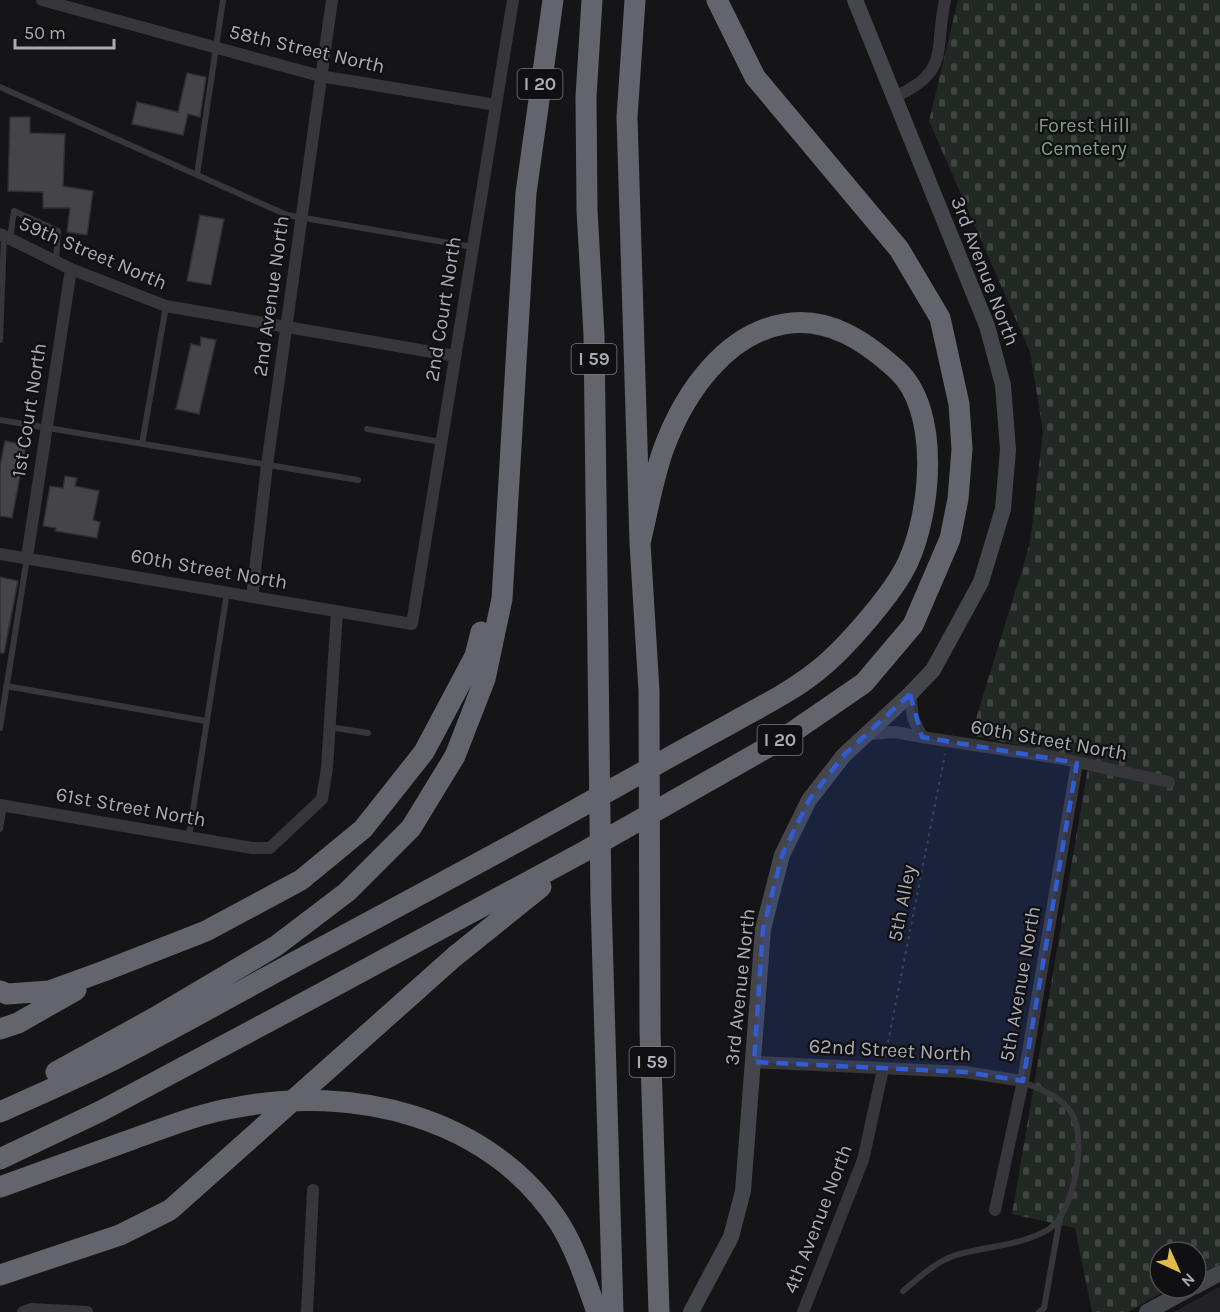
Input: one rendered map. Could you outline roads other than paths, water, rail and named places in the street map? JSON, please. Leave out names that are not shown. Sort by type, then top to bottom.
[{"type":"highway","name":"I 20","points":[[0,1102],[154,1018],[276,946],[347,892],[411,828],[455,756],[485,680],[502,599],[526,193],[553,0]]},
{"type":"highway","name":"I 59","points":[[592,0],[586,116],[594,335],[601,900],[613,1312]]},
{"type":"highway","name":"I 59","points":[[635,0],[627,117],[640,543],[649,691],[650,1031],[658,1312]]},
{"type":"highway","name":"I 20","points":[[0,1159],[161,1079],[586,850],[784,738],[864,683],[913,625],[950,539],[958,499],[962,449],[959,404],[940,318],[899,249],[755,77],[717,0]]},
{"type":"highway","points":[[0,1112],[112,1060],[518,842],[745,715],[816,672],[889,591],[908,564],[920,524],[926,493],[926,437],[919,404],[906,378],[876,351],[853,336],[829,327],[804,322],[782,324],[757,332],[729,349],[696,385],[664,448],[640,543]]},
{"type":"highway","points":[[0,991],[7,994],[49,991],[206,931],[301,880],[363,830],[424,752],[475,656],[505,538]]},
{"type":"highway","points":[[0,1275],[120,1235],[170,1210],[454,957],[586,850]]},
{"type":"highway","points":[[0,1029],[18,1023],[66,998],[104,971]]},
{"type":"highway","points":[[0,1187],[183,1121],[232,1108],[286,1102],[354,1103],[402,1112],[445,1127],[471,1140],[508,1167],[529,1186],[559,1223],[575,1252],[595,1305]]},
{"type":"street","name":"58th Street North","points":[[42,0],[320,76],[496,105]]},
{"type":"street","name":"2nd Avenue North","points":[[252,597],[300,218],[332,0]]},
{"type":"street","name":"2nd Court North","points":[[412,624],[513,0]]},
{"type":"street","name":"3rd Avenue North","points":[[691,1312],[731,1237],[743,1191],[763,929],[782,855],[809,800],[844,754],[910,694],[933,669],[981,582],[1003,509],[1008,450],[1003,385],[987,326],[855,0]]},
{"type":"street","points":[[894,97],[922,83],[932,72],[940,50],[945,0]]},
{"type":"street","name":"59th Street North","points":[[5,236],[71,269],[166,306],[455,356]]},
{"type":"street","name":"1st Court North","points":[[27,557],[45,427],[71,269]]},
{"type":"street","name":"60th Street North","points":[[0,554],[412,624]]},
{"type":"street","points":[[329,727],[337,611]]},
{"type":"street","points":[[910,694],[913,718],[922,737]]},
{"type":"street","name":"61st Street North","points":[[2,805],[252,848],[270,848],[322,799],[327,768],[329,727]]},
{"type":"street","name":"60th Street North","points":[[868,734],[895,732],[1058,758],[1169,782]]},
{"type":"street","name":"5th Avenue North","points":[[995,1210],[1023,1082],[1077,763]]},
{"type":"street","name":"62nd Street North","points":[[754,1062],[965,1072],[1023,1082]]},
{"type":"street","name":"4th Avenue North","points":[[803,1312],[863,1160],[883,1069]]},
{"type":"street","points":[[307,1312],[313,1190]]},
{"type":"street","points":[[1147,1312],[1169,1300]]},
{"type":"street","points":[[27,1311],[87,1312]]},
{"type":"lane","points":[[197,175],[223,0]]},
{"type":"lane","points":[[0,87],[287,215],[473,247]]},
{"type":"lane","points":[[0,340],[5,236],[14,212],[58,231],[56,262]]},
{"type":"lane","points":[[142,444],[166,306]]},
{"type":"lane","points":[[0,420],[358,480]]},
{"type":"lane","points":[[367,429],[441,442]]},
{"type":"lane","points":[[0,728],[27,557]]},
{"type":"lane","points":[[189,836],[227,592]]},
{"type":"lane","points":[[6,686],[206,721]]},
{"type":"lane","points":[[329,727],[368,733]]},
{"type":"lane","points":[[0,829],[2,805]]},
{"type":"lane","points":[[1023,1082],[1060,1099],[1073,1116],[1080,1147],[1071,1193],[1060,1218],[1044,1308],[1039,1312]]},
{"type":"lane","points":[[903,1291],[933,1266],[948,1259],[1019,1241],[1049,1229],[1060,1218]]},
{"type":"park label","name":"Forest Hill Cemetery","points":[[1084,136]]}]
